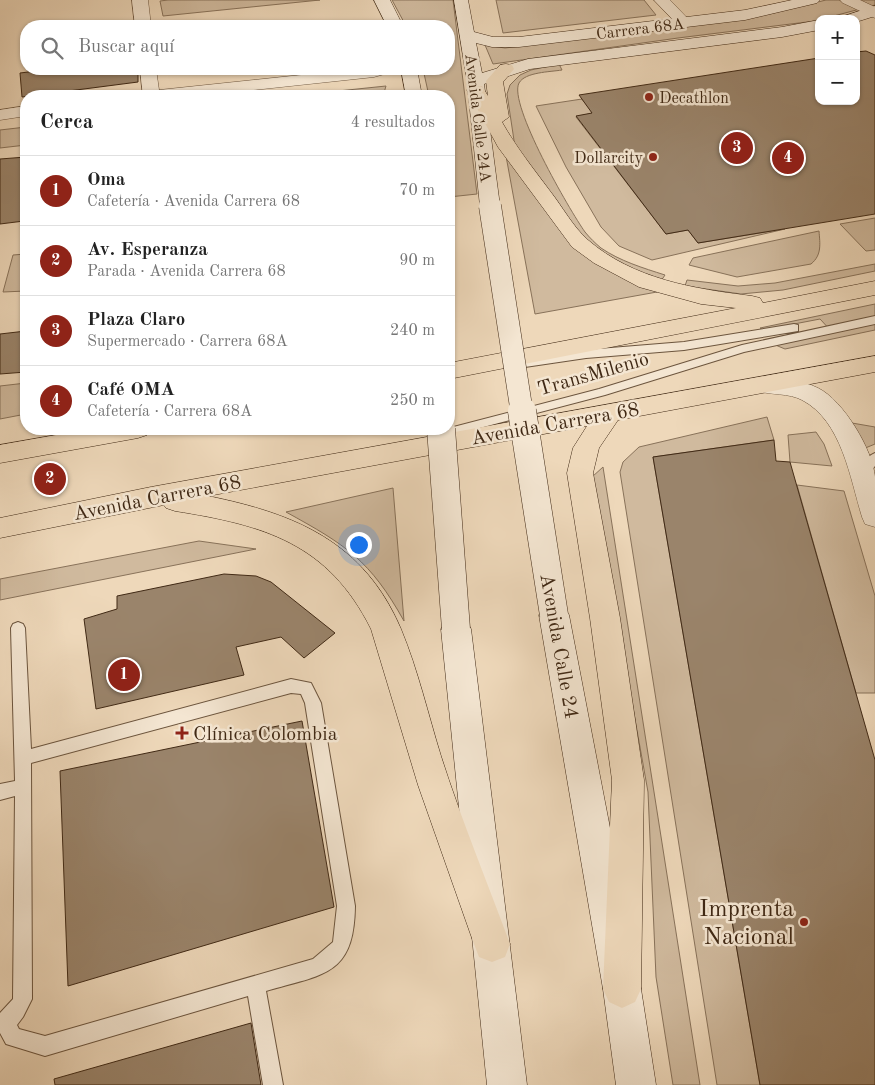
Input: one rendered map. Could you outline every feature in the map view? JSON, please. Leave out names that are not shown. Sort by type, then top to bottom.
[{"type":"main road","points":[[140,0],[142,20]]},
{"type":"main road","points":[[382,0],[392,20]]},
{"type":"main road","name":"Avenida Calle 24A","points":[[461,0],[476,85],[490,206]]},
{"type":"main road","points":[[662,0],[683,22]]},
{"type":"main road","name":"Carrera 68A","points":[[467,35],[492,42],[519,42],[754,13],[812,0]]},
{"type":"main road","points":[[848,0],[874,12]]},
{"type":"main road","points":[[860,16],[874,12]]},
{"type":"main road","name":"Carrera 68A","points":[[476,85],[506,69],[564,58],[782,32],[815,26]]},
{"type":"main road","points":[[506,69],[496,77],[493,86],[508,147]]},
{"type":"main road","points":[[149,75],[151,90]]},
{"type":"main road","points":[[204,90],[335,75]]},
{"type":"main road","points":[[391,75],[412,83]]},
{"type":"main road","points":[[476,85],[508,147],[578,243],[626,273],[667,289],[731,301],[784,305]]},
{"type":"main road","points":[[0,114],[20,112]]},
{"type":"main road","name":"Avenida Calle 24","points":[[490,206],[554,615],[622,989],[636,1085]]},
{"type":"main road","points":[[455,370],[875,288]]},
{"type":"main road","name":"Avenida Carrera 68","points":[[0,528],[151,497],[875,364]]},
{"type":"main road","points":[[765,384],[792,388],[811,394],[824,404],[868,466],[875,517]]},
{"type":"main road","points":[[611,412],[586,447],[581,459],[580,473],[628,780],[622,989]]},
{"type":"main road","points":[[0,454],[104,435]]},
{"type":"main road","points":[[441,435],[456,629],[507,1085]]},
{"type":"main road","points":[[151,497],[214,506],[270,520],[304,536],[332,555],[358,579],[386,628],[428,764],[492,944]]},
{"type":"lane","name":"TransMilenio","points":[[455,431],[601,392],[688,364],[875,311]]},
{"type":"lane","name":"TransMilenio","points":[[455,374],[586,354],[713,342],[875,320]]},
{"type":"lane","name":"TransMilenio","points":[[322,466],[439,435]]},
{"type":"lane","points":[[18,628],[23,758],[22,999],[17,1012],[2,1022],[13,1038],[45,1046],[317,967],[336,955],[345,940],[346,906],[312,703],[306,688],[291,686],[23,758]]},
{"type":"lane","points":[[0,792],[22,787]]},
{"type":"lane","points":[[256,985],[273,1085]]},
{"type":"shaded area","points":[[320,0],[163,16],[160,1]]},
{"type":"shaded area","points":[[392,0],[453,0],[477,194],[455,196],[455,90],[428,90],[424,75],[455,75],[455,20],[403,20]]},
{"type":"shaded area","points":[[496,0],[644,0],[656,15],[503,33]]},
{"type":"shaded area","points":[[826,0],[875,0],[875,5],[838,15],[815,15],[815,21],[493,64],[485,45],[505,48],[722,22],[769,14]]},
{"type":"shaded area","points":[[559,64],[562,70],[532,75],[522,79],[519,83],[518,95],[523,112],[542,158],[587,234],[601,248],[616,257],[665,275],[661,281],[617,264],[577,234],[515,147],[507,94],[510,85],[520,75],[531,70]]},
{"type":"shaded area","points":[[386,86],[385,90],[348,90]]},
{"type":"shaded area","points":[[582,99],[593,113],[576,117],[666,234],[688,230],[698,243],[785,229],[652,260],[619,246],[601,227],[566,167],[536,106]]},
{"type":"shaded area","points":[[20,128],[20,146],[0,148],[0,130]]},
{"type":"shaded area","points":[[506,156],[608,268],[657,292],[535,314]]},
{"type":"shaded area","points":[[875,218],[875,250],[866,251],[840,224]]},
{"type":"shaded area","points":[[819,231],[819,253],[811,264],[737,277],[689,265],[693,258]]},
{"type":"shaded area","points":[[20,254],[20,291],[3,292],[13,255]]},
{"type":"shaded area","points":[[875,264],[875,271],[783,290],[741,294],[685,286],[687,280],[738,286],[775,283]]},
{"type":"shaded area","points":[[875,304],[875,330],[785,349],[773,344],[833,333],[820,319],[763,330],[760,328]]},
{"type":"shaded area","points":[[20,384],[20,415],[0,419],[0,386]]},
{"type":"shaded area","points":[[767,417],[774,440],[653,457],[760,1085],[717,1085],[620,472],[623,462],[639,447]]},
{"type":"shaded area","points":[[852,423],[875,427],[875,444],[863,449]]},
{"type":"shaded area","points":[[816,432],[824,444],[832,466],[790,462],[788,435]]},
{"type":"shaded area","points":[[603,467],[700,1085],[673,1085],[656,977],[648,792],[592,477]]},
{"type":"shaded area","points":[[797,485],[844,491],[875,596],[875,693],[856,693]]},
{"type":"shaded area","points":[[393,488],[404,621],[392,600],[368,568],[325,534],[286,512]]},
{"type":"shaded area","points":[[199,541],[256,549],[0,600],[0,579]]},
{"type":"building","points":[[866,51],[875,55],[875,214],[698,243],[688,230],[666,234],[576,116],[592,113],[579,95],[815,59],[815,105],[860,105],[860,52]]},
{"type":"building","points":[[20,75],[138,75],[138,82],[76,90],[21,90]]},
{"type":"building","points":[[20,157],[20,222],[0,224],[0,159]]},
{"type":"building","points":[[20,332],[20,372],[0,374],[0,334]]},
{"type":"building","name":"Imprenta Nacional","points":[[774,440],[776,461],[790,462],[875,760],[875,1085],[760,1085],[653,457]]},
{"type":"building","points":[[224,574],[256,576],[271,582],[335,633],[304,658],[281,637],[236,647],[244,675],[96,709],[84,619],[117,609],[117,596]]},
{"type":"building","points":[[302,721],[334,907],[68,986],[60,771]]},
{"type":"building","points":[[251,1023],[261,1085],[55,1085],[54,1079]]},
{"type":"place","name":"Decathlon","points":[[649,97]]},
{"type":"place","name":"Plaza Claro","points":[[737,148]]},
{"type":"place","name":"Dollarcity","points":[[653,157]]},
{"type":"place","name":"Café OMA","points":[[788,158]]},
{"type":"place","name":"Av. Esperanza","points":[[50,479]]},
{"type":"place","name":"Oma","points":[[124,675]]},
{"type":"place","name":"Clínica Colombia","points":[[182,733]]},
{"type":"place","name":"Imprenta Nacional","points":[[804,922]]}]
